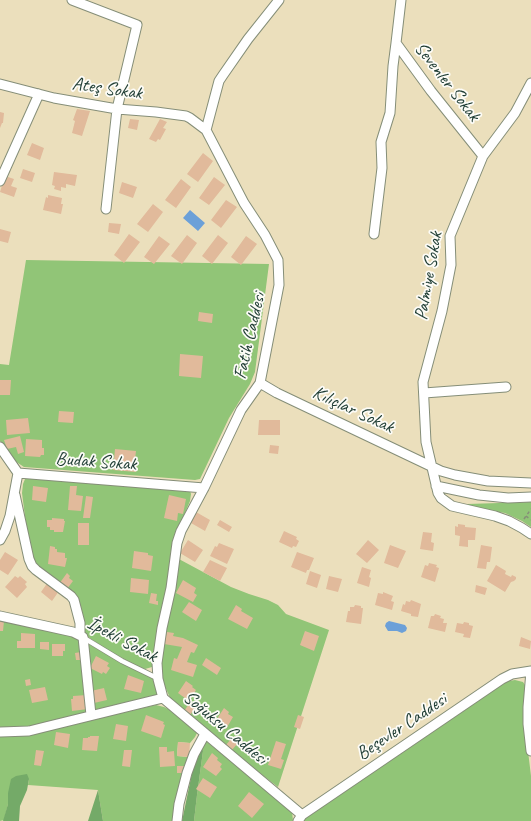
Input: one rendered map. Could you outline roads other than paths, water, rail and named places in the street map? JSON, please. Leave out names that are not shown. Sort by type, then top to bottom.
[{"type":"street","points":[[72,0],[137,25],[117,109],[106,209]]},
{"type":"street","points":[[206,130],[223,74],[279,0]]},
{"type":"street","name":"Sevenler Sokak","points":[[400,0],[396,43],[431,91],[483,156]]},
{"type":"street","points":[[374,234],[382,168],[381,142],[390,113],[396,43]]},
{"type":"street","name":"Palmiye Sokak","points":[[436,486],[426,442],[423,382],[442,311],[451,265],[450,236],[483,156],[515,113],[531,83]]},
{"type":"street","name":"Ateş Sokak","points":[[0,84],[54,98],[117,109],[186,116],[206,130]]},
{"type":"street","points":[[0,181],[39,94]]},
{"type":"street","name":"Fatih Caddesi","points":[[163,698],[158,678],[157,663],[162,628],[171,588],[177,543],[181,531],[204,488],[241,410],[260,383],[279,285],[278,260],[265,235],[244,204],[206,130]]},
{"type":"street","name":"Kılıçlar Sokak","points":[[260,383],[277,393],[349,426],[432,467],[472,479],[507,483],[531,483]]},
{"type":"street","points":[[424,393],[506,387]]},
{"type":"street","points":[[0,447],[18,473],[10,516],[0,540]]},
{"type":"street","name":"Budak Sokak","points":[[18,473],[204,488]]},
{"type":"street","points":[[436,486],[479,495],[508,498],[531,497]]},
{"type":"street","points":[[436,486],[441,498],[452,506],[495,516],[519,526],[531,534]]},
{"type":"street","points":[[15,495],[32,566],[71,596],[74,600],[82,636],[91,715]]},
{"type":"street","name":"İpekli Sokak","points":[[0,616],[82,636]]},
{"type":"street","points":[[531,671],[528,713],[531,751]]},
{"type":"street","name":"Beşevler Caddesi","points":[[300,818],[502,679],[512,674],[531,671]]},
{"type":"street","name":"Soğuksu Caddesi","points":[[0,732],[29,731],[163,698],[300,818]]},
{"type":"street","points":[[177,821],[179,804],[187,773],[194,754],[205,734]]},
{"type":"lane","name":"İpekli Sokak","points":[[82,636],[122,662],[158,678]]},
{"type":"water","points":[[190,210],[205,223],[198,231],[183,218]]},
{"type":"water","points":[[389,621],[405,625],[407,628],[406,631],[402,633],[397,631],[388,631],[385,626]]}]
